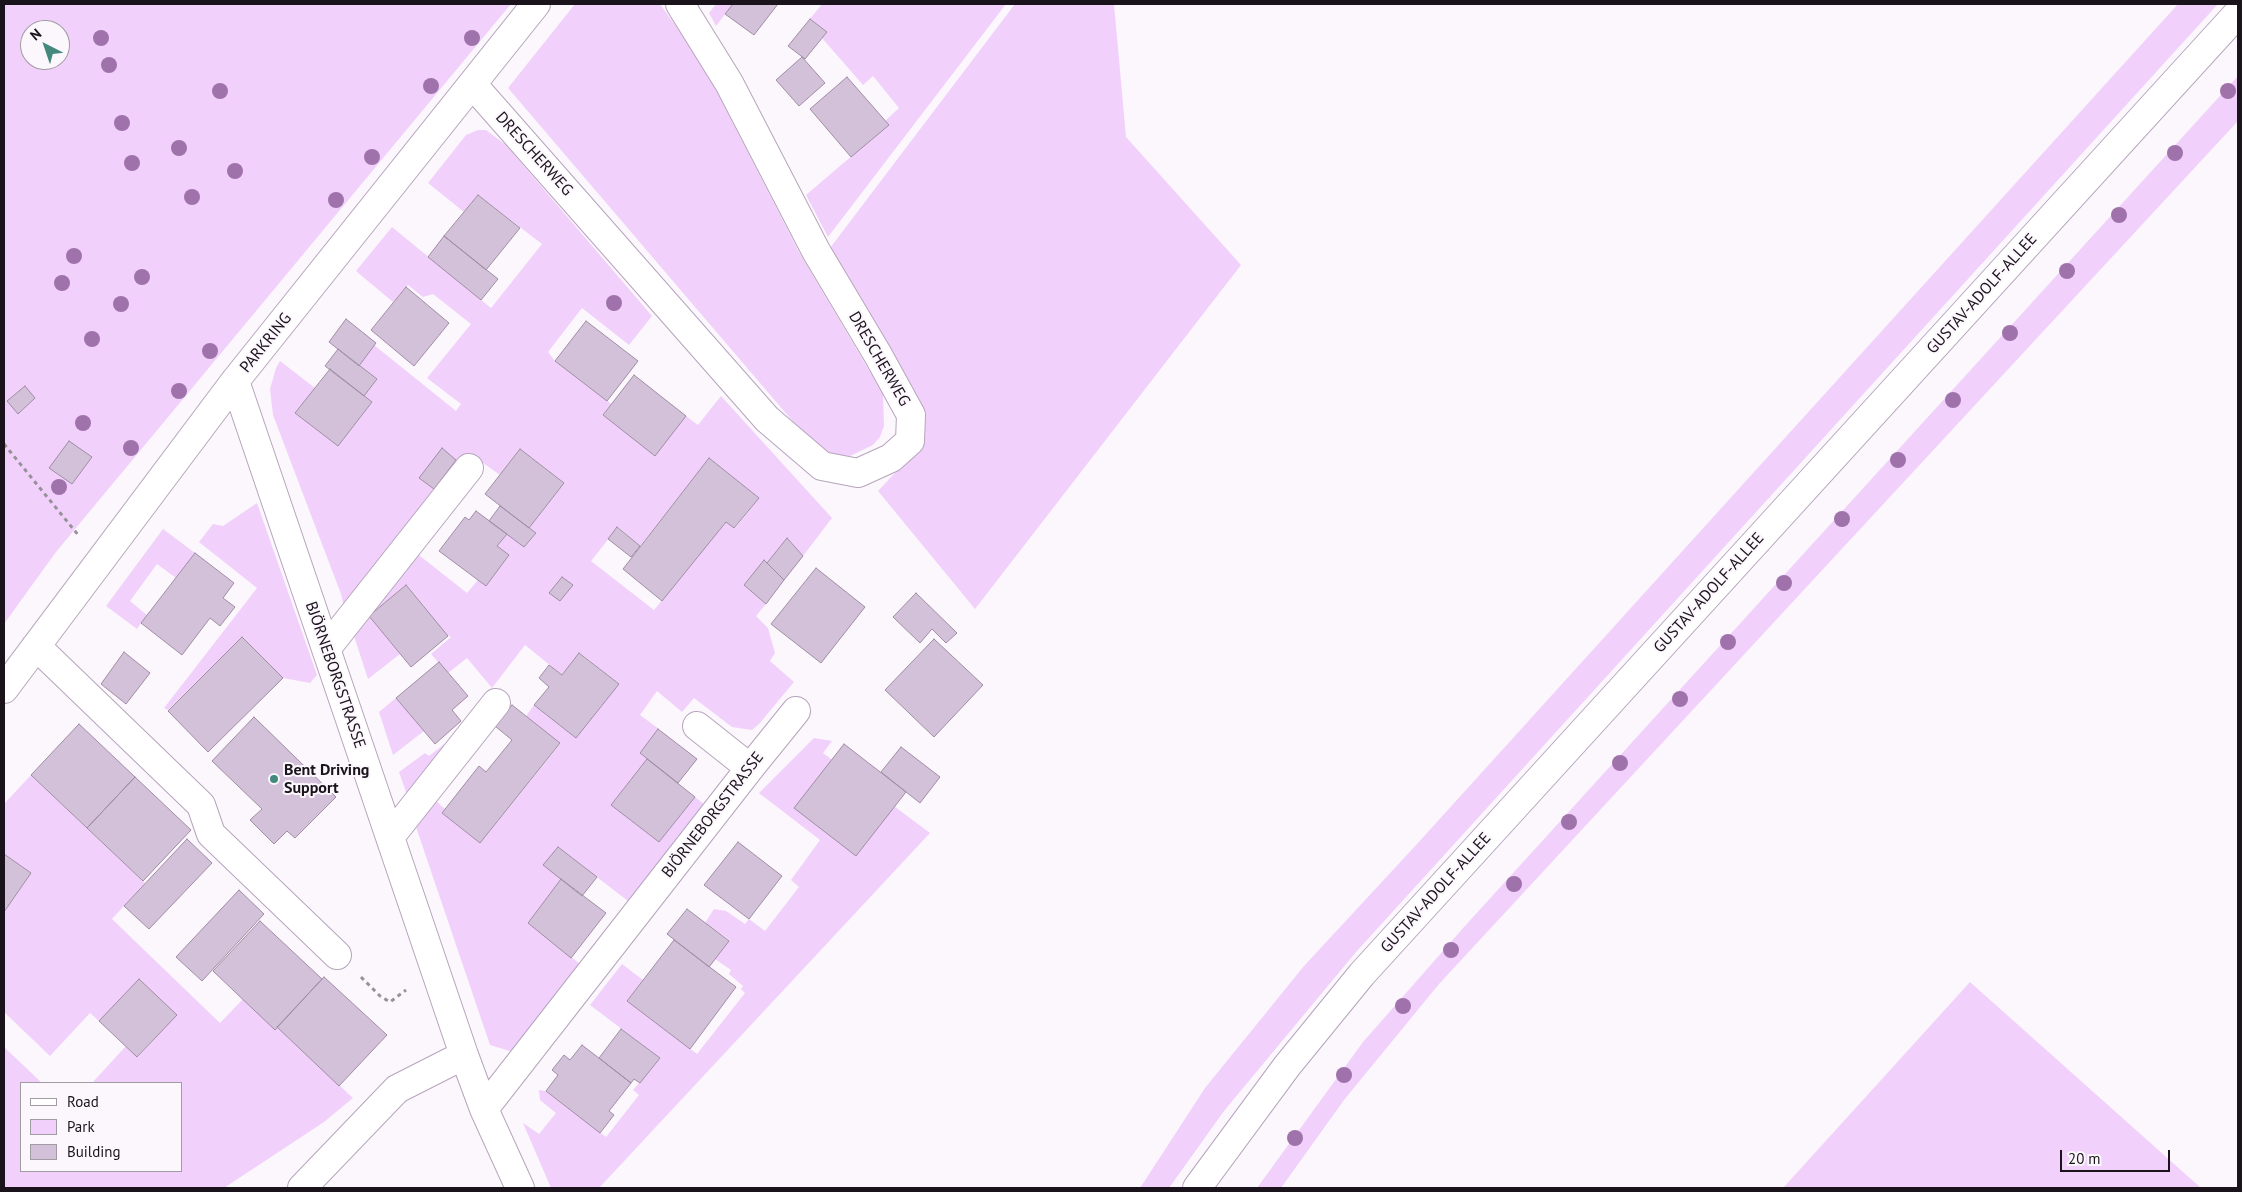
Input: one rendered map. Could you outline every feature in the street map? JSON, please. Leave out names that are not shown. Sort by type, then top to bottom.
[{"type":"street","name":"PARKRING","points":[[4,689],[235,381],[536,4]]},
{"type":"street","name":"DRESCHERWEG","points":[[473,85],[767,419],[822,466],[858,473],[891,458],[910,441],[911,415],[878,355],[816,251],[729,83],[680,4]]},
{"type":"street","name":"GUSTAV-ADOLF-ALLEE","points":[[1197,1188],[1287,1066],[1362,974],[2238,13]]},
{"type":"street","name":"BJÖRNEBORGSTRASSE","points":[[235,381],[464,1055],[484,1109],[520,1188]]},
{"type":"street","points":[[326,649],[469,468]]},
{"type":"street","points":[[36,646],[201,805],[211,834],[337,954]]},
{"type":"street","points":[[390,837],[496,703]]},
{"type":"street","name":"BJÖRNEBORGSTRASSE","points":[[484,1109],[796,711]]},
{"type":"street","points":[[697,726],[750,768]]},
{"type":"street","points":[[302,1188],[397,1089],[464,1055]]},
{"type":"path","points":[[4,444],[100,562]]},
{"type":"path","points":[[337,954],[380,996],[390,1002],[418,980],[437,975]]},
{"type":"green space","points":[[4,4],[511,4],[56,552],[4,624]]},
{"type":"green space","points":[[575,4],[660,4],[700,59],[799,252],[883,394],[884,426],[880,437],[873,445],[850,456],[826,453],[801,431],[508,88]]},
{"type":"green space","points":[[716,4],[733,4],[716,26],[709,13]]},
{"type":"green space","points":[[822,4],[1006,4],[828,237],[806,195],[888,125],[885,121],[899,108],[873,76],[863,85],[822,38],[827,32],[810,19]]},
{"type":"green space","points":[[1015,4],[1114,4],[1126,137],[1241,265],[975,609],[878,491],[909,458],[923,433],[921,403],[830,248]]},
{"type":"green space","points":[[2178,4],[2218,4],[1356,952],[1224,1111],[1169,1188],[1140,1188],[1205,1088],[1304,966],[1417,844]]},
{"type":"green space","points":[[2238,76],[2238,121],[1439,984],[1344,1100],[1281,1188],[1257,1188],[1363,1042],[1464,927]]},
{"type":"green space","points":[[478,130],[486,130],[506,145],[652,316],[629,345],[582,308],[548,352],[555,361],[611,404],[603,415],[655,454],[686,416],[698,425],[721,396],[832,518],[803,556],[787,538],[767,563],[764,560],[744,585],[766,604],[756,616],[768,628],[775,653],[770,661],[794,682],[759,724],[752,730],[732,727],[694,698],[682,712],[657,691],[640,715],[659,729],[640,753],[647,759],[611,805],[659,842],[695,797],[704,804],[628,901],[558,847],[561,879],[528,923],[580,964],[513,1052],[490,1045],[416,827],[436,801],[445,809],[442,813],[480,843],[560,744],[526,716],[534,705],[576,738],[619,684],[580,653],[562,675],[525,645],[492,688],[467,658],[448,673],[431,654],[451,637],[446,634],[406,585],[369,616],[400,654],[368,679],[353,633],[415,552],[467,593],[478,580],[497,546],[507,534],[524,547],[536,533],[529,528],[564,483],[520,449],[500,475],[469,453],[346,615],[341,594],[273,415],[270,389],[280,361],[315,388],[295,413],[338,446],[372,402],[364,396],[377,379],[359,366],[374,345],[456,411],[461,404],[427,378],[471,324],[433,294],[423,297],[408,285],[393,302],[356,271],[392,227],[491,308],[542,244],[478,195],[464,212],[428,183],[466,135]],"holes":[[[709,458],[759,498],[735,528],[726,522],[654,610],[591,561],[618,527],[640,546]]]},
{"type":"green space","points":[[257,503],[317,675],[310,683],[283,678],[242,637],[168,710],[164,708],[257,588],[199,542],[213,524],[223,526]]},
{"type":"green space","points":[[163,529],[195,553],[176,578],[157,564],[130,601],[147,615],[137,629],[106,606]]},
{"type":"green space","points":[[396,698],[424,731],[393,755],[379,712]]},
{"type":"green space","points":[[452,738],[407,795],[399,772],[425,753],[429,756]]},
{"type":"green space","points":[[814,738],[832,741],[823,753],[930,833],[599,1188],[551,1188],[523,1123],[539,1134],[556,1113],[540,1100],[539,1090],[546,1091],[606,1137],[639,1095],[633,1090],[660,1058],[590,1005],[622,964],[643,980],[627,1001],[697,1054],[745,993],[741,989],[743,986],[729,974],[731,970],[715,959],[729,940],[705,923],[714,909],[726,911],[745,924],[749,919],[765,931],[799,887],[791,880],[820,840],[759,793]]},
{"type":"green space","points":[[31,775],[145,883],[112,919],[220,1023],[243,999],[277,1027],[353,1098],[324,1122],[224,1188],[4,1188],[4,1047],[41,1082],[20,1082],[20,1172],[182,1172],[182,1082],[93,1082],[126,1046],[138,1057],[176,1015],[99,1021],[90,1013],[50,1056],[4,1012],[4,912],[31,873],[4,854],[4,804]]},
{"type":"green space","points":[[1970,982],[2201,1188],[1783,1188]]},
{"type":"building","points":[[733,4],[778,4],[754,35],[725,14]]},
{"type":"building","points":[[810,19],[827,32],[805,59],[788,46]]},
{"type":"building","points":[[802,57],[825,83],[799,106],[776,80]]},
{"type":"building","points":[[847,77],[889,125],[851,157],[810,109]]},
{"type":"building","points":[[478,195],[520,228],[486,270],[444,236]]},
{"type":"building","points":[[444,236],[498,279],[481,300],[428,257]]},
{"type":"building","points":[[406,287],[449,323],[414,366],[371,330]]},
{"type":"building","points":[[346,319],[376,343],[359,366],[329,342]]},
{"type":"building","points":[[586,321],[638,361],[607,401],[555,361]]},
{"type":"building","points":[[338,349],[377,379],[364,396],[325,366]]},
{"type":"building","points":[[330,369],[372,402],[338,446],[295,413]]},
{"type":"building","points":[[634,375],[686,416],[655,456],[603,415]]},
{"type":"building","points":[[25,386],[35,398],[18,414],[7,401]]},
{"type":"building","points":[[69,441],[92,457],[72,484],[49,468]]},
{"type":"building","points":[[442,448],[456,460],[434,489],[419,478]]},
{"type":"building","points":[[520,449],[564,483],[529,528],[485,494]]},
{"type":"building","points":[[709,458],[759,498],[734,528],[726,522],[662,601],[623,569]]},
{"type":"building","points":[[500,506],[536,533],[524,547],[489,521]]},
{"type":"building","points":[[476,511],[507,534],[497,546],[509,555],[486,586],[439,551],[465,517],[469,520]]},
{"type":"building","points":[[617,527],[640,546],[631,557],[608,539]]},
{"type":"building","points":[[787,538],[803,556],[784,580],[767,563]]},
{"type":"building","points":[[195,553],[234,583],[223,598],[235,607],[220,626],[210,618],[182,655],[141,623]]},
{"type":"building","points":[[764,560],[784,580],[766,604],[744,585]]},
{"type":"building","points":[[816,568],[865,607],[821,663],[771,624]]},
{"type":"building","points":[[562,577],[573,585],[560,601],[549,593]]},
{"type":"building","points":[[406,585],[448,636],[411,667],[369,616]]},
{"type":"building","points":[[916,593],[957,633],[946,643],[932,629],[920,643],[893,617]]},
{"type":"building","points":[[242,637],[283,678],[208,752],[168,711]]},
{"type":"building","points":[[934,639],[983,685],[934,737],[885,690]]},
{"type":"building","points":[[124,652],[150,673],[126,704],[101,684]]},
{"type":"building","points":[[579,653],[619,684],[576,738],[534,705],[549,687],[539,678],[549,665],[562,675]]},
{"type":"building","points":[[439,662],[468,696],[452,710],[461,721],[435,744],[396,698]]},
{"type":"building","points":[[512,705],[560,743],[480,843],[442,813],[479,766],[486,772],[512,740],[495,726]]},
{"type":"building","name":"Bent Driving Support","points":[[254,717],[336,797],[295,838],[287,831],[274,844],[250,820],[262,809],[212,761]]},
{"type":"building","points":[[79,724],[135,777],[87,828],[31,775]]},
{"type":"building","points":[[658,729],[697,759],[678,783],[640,753]]},
{"type":"building","points":[[844,744],[906,792],[856,856],[794,808]]},
{"type":"building","points":[[901,747],[940,777],[920,803],[881,772]]},
{"type":"building","points":[[647,759],[695,797],[659,842],[611,805]]},
{"type":"building","points":[[135,777],[191,830],[143,881],[87,828]]},
{"type":"building","points":[[187,839],[212,863],[149,929],[124,906]]},
{"type":"building","points":[[738,842],[782,876],[749,919],[704,885]]},
{"type":"building","points":[[558,847],[597,877],[582,896],[543,865]]},
{"type":"building","points":[[4,854],[31,873],[4,912]]},
{"type":"building","points":[[561,879],[606,913],[571,958],[528,923]]},
{"type":"building","points":[[239,890],[264,914],[202,981],[176,957]]},
{"type":"building","points":[[687,909],[729,941],[709,967],[667,934]]},
{"type":"building","points":[[260,921],[322,979],[275,1030],[213,971]]},
{"type":"building","points":[[674,940],[736,987],[690,1049],[627,1001]]},
{"type":"building","points":[[324,977],[387,1035],[339,1086],[277,1027]]},
{"type":"building","points":[[139,979],[177,1015],[137,1057],[99,1021]]},
{"type":"building","points":[[621,1029],[660,1058],[640,1083],[634,1079],[631,1083],[599,1058]]},
{"type":"building","points":[[582,1045],[631,1083],[609,1111],[614,1115],[600,1133],[546,1091],[558,1075],[552,1070],[564,1055],[570,1060]]},
{"type":"place","name":"Bent Driving Support","points":[[274,779]]}]
